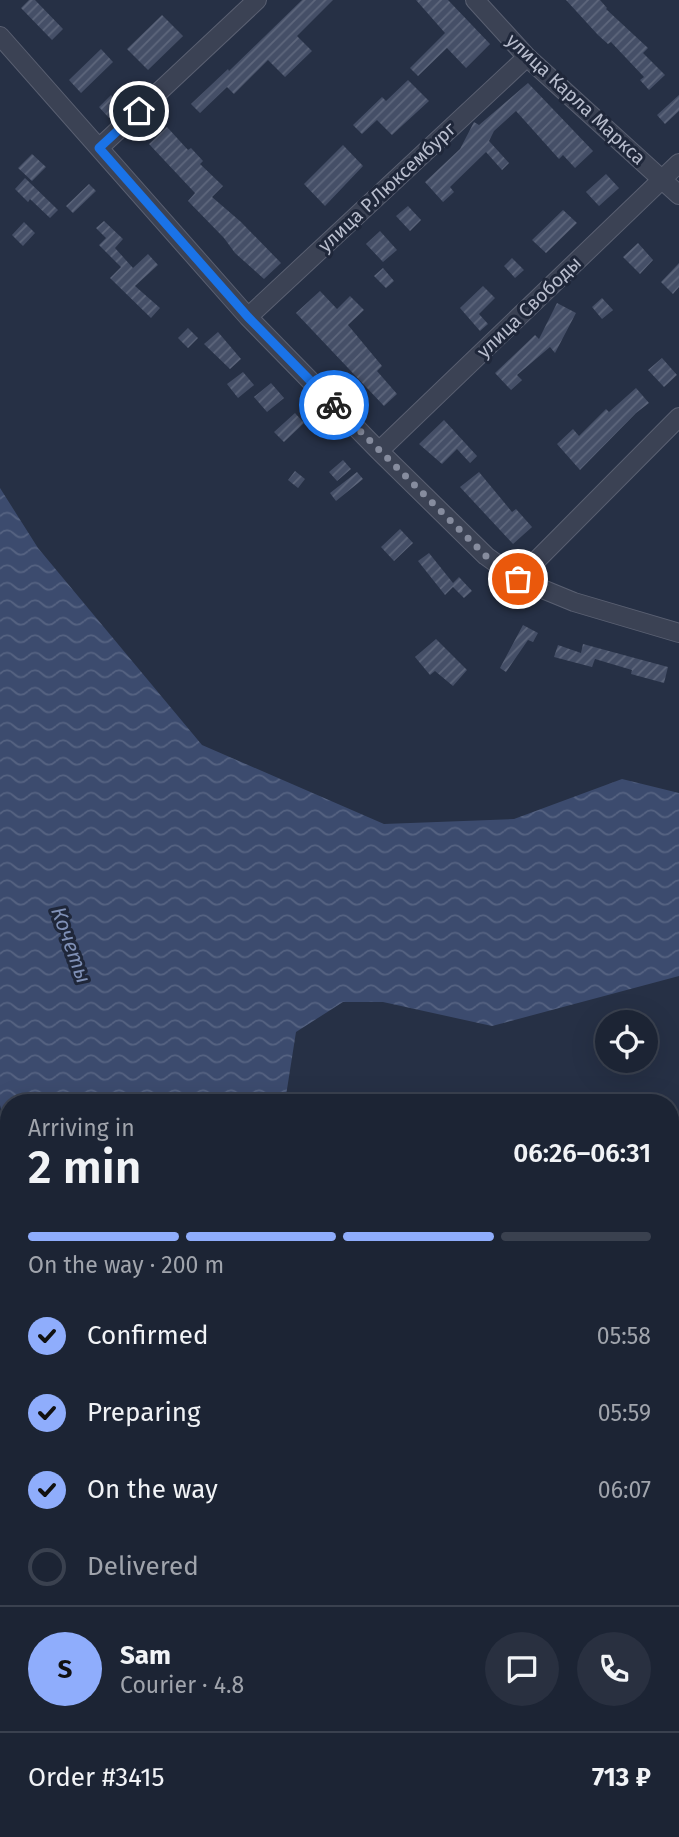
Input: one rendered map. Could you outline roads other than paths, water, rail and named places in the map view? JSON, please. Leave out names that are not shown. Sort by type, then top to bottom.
[{"type":"street","points":[[99,148],[257,0]]},
{"type":"street","name":"улица Карла Маркса","points":[[475,0],[527,57],[679,195]]},
{"type":"street","points":[[0,36],[248,317],[486,556],[518,579],[574,602],[679,633]]},
{"type":"street","name":"улица Р.Люксембург","points":[[248,317],[527,57]]},
{"type":"street","name":"улица Свободы","points":[[379,451],[679,163]]},
{"type":"street","points":[[518,579],[679,417]]},
{"type":"water","name":"Кочеты","points":[[0,488],[38,548],[202,745],[384,824],[514,819],[622,779],[679,793],[679,976],[492,1026],[383,1002],[343,1002],[296,1032],[286,1094],[0,1094]]}]
